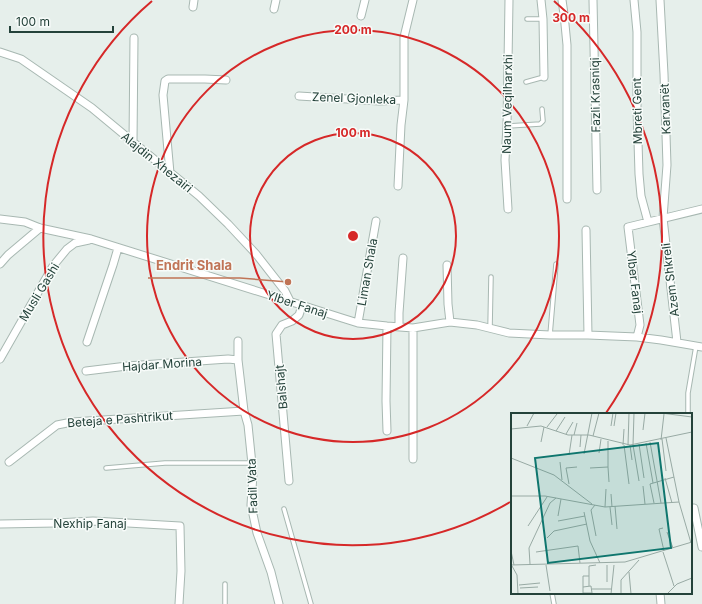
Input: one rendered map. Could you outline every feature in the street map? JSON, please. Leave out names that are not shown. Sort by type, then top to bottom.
[{"type":"street","points":[[274,9],[276,0]]},
{"type":"street","points":[[361,16],[365,0]]},
{"type":"street","name":"Zenel Gjonleka","points":[[299,96],[379,101],[404,100],[404,37],[413,0]]},
{"type":"street","name":"Naum Veqilharxhi","points":[[508,209],[506,160],[508,126],[509,0]]},
{"type":"street","points":[[541,0],[543,19],[544,78]]},
{"type":"street","points":[[562,0],[567,46],[567,199]]},
{"type":"street","name":"Fazli Krasniqi","points":[[592,0],[597,190]]},
{"type":"street","name":"Mbreti Gent","points":[[634,0],[637,32],[639,174],[641,196],[648,222]]},
{"type":"street","name":"Karvanët","points":[[660,0],[667,165],[663,218]]},
{"type":"street","points":[[133,142],[134,38]]},
{"type":"street","name":"Alajdin Xhezairi","points":[[0,52],[21,59],[92,108],[199,196],[256,254],[285,291],[290,301]]},
{"type":"street","points":[[170,173],[163,95],[165,81],[168,79],[226,80]]},
{"type":"street","points":[[398,186],[401,124],[404,100]]},
{"type":"street","points":[[648,222],[702,209]]},
{"type":"street","name":"Azem Shkreli","points":[[663,218],[677,342]]},
{"type":"street","name":"Ylber Fanaj","points":[[0,219],[25,222],[40,228],[91,239],[302,306],[358,322],[413,328],[450,322],[477,325],[509,333],[638,337],[699,346]]},
{"type":"street","name":"Liman Shala","points":[[358,322],[376,222]]},
{"type":"street","name":"Ylber Fanaj","points":[[638,337],[640,325],[628,227],[648,222]]},
{"type":"street","points":[[0,264],[8,254],[40,228]]},
{"type":"street","points":[[586,230],[588,335]]},
{"type":"street","name":"Musli Gashi","points":[[0,359],[47,276],[59,258],[75,243],[91,239]]},
{"type":"street","points":[[86,342],[118,248]]},
{"type":"street","points":[[399,327],[404,258]]},
{"type":"street","points":[[447,265],[450,322]]},
{"type":"street","name":"Balshajt","points":[[289,481],[276,334],[282,325],[292,321],[299,315],[302,306]]},
{"type":"street","points":[[387,326],[387,432]]},
{"type":"street","points":[[413,328],[414,459]]},
{"type":"street","name":"Fadil Vata","points":[[238,341],[238,360],[244,411],[248,425],[253,474],[251,505],[257,533],[271,572],[279,604]]},
{"type":"street","name":"Hajdar Morina","points":[[86,371],[127,366],[228,359],[238,360]]},
{"type":"street","name":"Beteja e Pashtrikut","points":[[9,462],[57,425],[72,422],[244,411]]},
{"type":"street","points":[[694,508],[702,547]]},
{"type":"street","name":"Nexhip Fanaj","points":[[0,524],[93,521],[180,526],[181,571],[179,604]]},
{"type":"street","points":[[660,594],[661,604]]},
{"type":"lane","points":[[527,19],[543,19]]},
{"type":"lane","points":[[526,82],[544,78]]},
{"type":"lane","points":[[508,126],[540,124],[543,121],[542,109]]},
{"type":"lane","points":[[550,335],[556,264]]},
{"type":"lane","points":[[490,277],[490,328]]},
{"type":"lane","points":[[688,413],[688,393],[699,346]]},
{"type":"lane","points":[[106,468],[165,463],[252,463]]},
{"type":"lane","points":[[284,508],[311,604]]},
{"type":"lane","points":[[225,584],[225,604]]},
{"type":"lane","points":[[552,594],[554,604]]},
{"type":"place","name":"Endrit Shala","points":[[288,282]]}]
